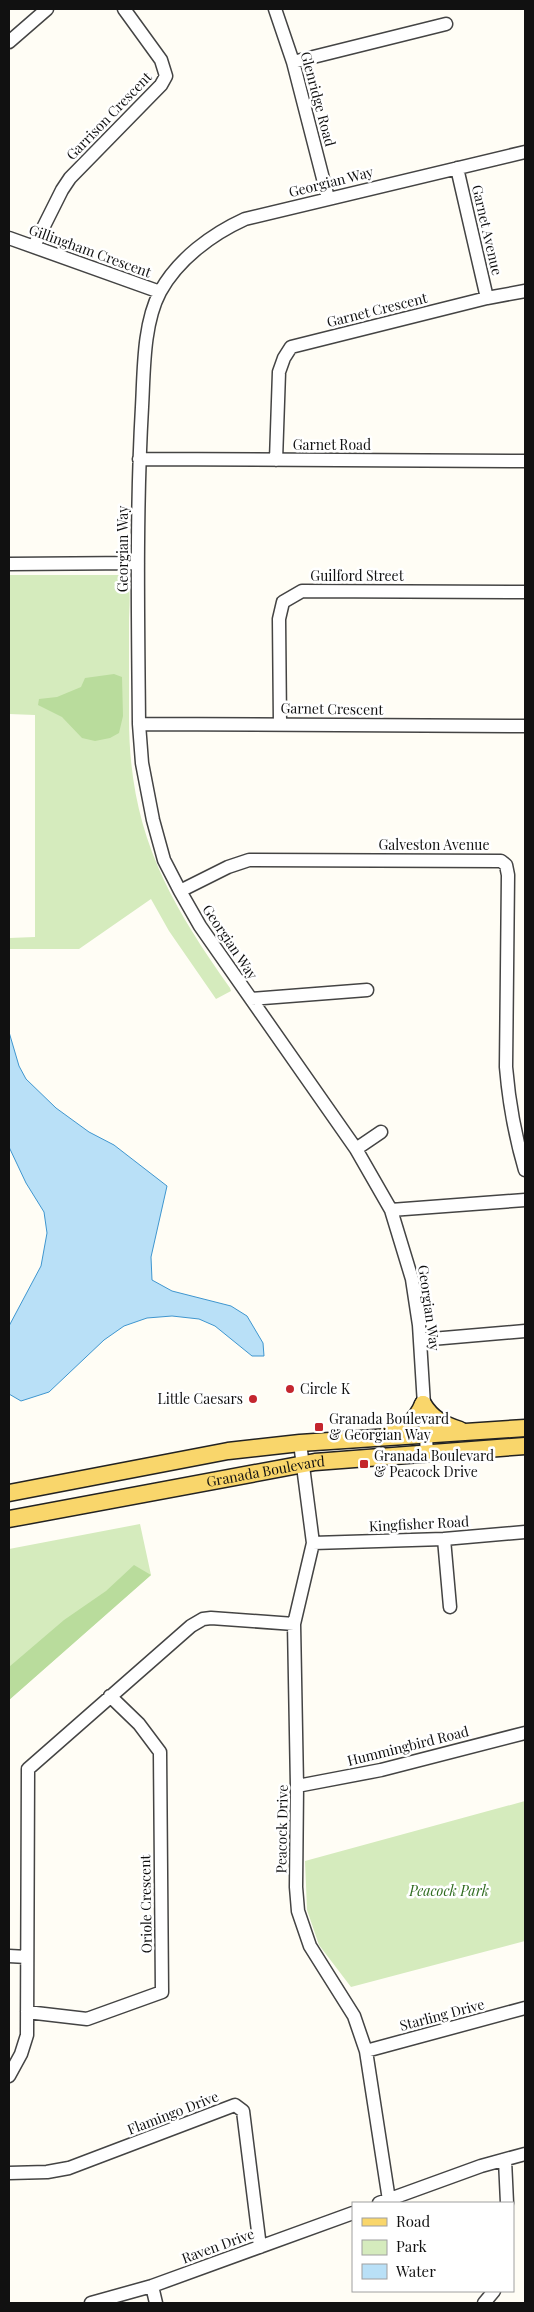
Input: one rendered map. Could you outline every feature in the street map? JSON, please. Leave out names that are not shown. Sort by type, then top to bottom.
[{"type":"main road","points":[[423,1404],[429,1414],[441,1423],[467,1432]]},
{"type":"main road","points":[[381,1438],[408,1425],[416,1418],[423,1404]]},
{"type":"main road","name":"Granada Boulevard","points":[[9,1493],[228,1451],[300,1443],[525,1428]]},
{"type":"main road","name":"Granada Boulevard","points":[[9,1519],[302,1464],[525,1446]]},
{"type":"street","points":[[9,42],[47,9]]},
{"type":"street","name":"Garrison Crescent","points":[[34,246],[70,178],[161,85],[166,76],[161,60],[124,9]]},
{"type":"street","name":"Glenridge Road","points":[[274,9],[293,62],[328,198]]},
{"type":"street","points":[[293,62],[446,24]]},
{"type":"street","name":"Georgian Way","points":[[427,1453],[420,1340],[412,1279],[391,1210],[356,1149],[200,926],[164,860],[152,820],[142,763],[139,724],[139,459],[145,354],[160,292],[182,264],[217,232],[245,218],[525,152]]},
{"type":"street","name":"Garnet Avenue","points":[[457,168],[487,298]]},
{"type":"street","name":"Gillingham Crescent","points":[[9,238],[160,292]]},
{"type":"street","name":"Garnet Crescent","points":[[276,460],[279,372],[284,358],[291,347],[487,298],[525,291]]},
{"type":"street","name":"Garnet Road","points":[[139,459],[525,461]]},
{"type":"street","points":[[9,564],[138,563]]},
{"type":"street","name":"Guilford Street","points":[[280,724],[279,619],[283,602],[302,591],[525,592]]},
{"type":"street","name":"Garnet Crescent","points":[[139,724],[525,726]]},
{"type":"street","name":"Galveston Avenue","points":[[180,891],[228,866],[249,860],[501,861],[506,865],[508,875],[506,1067],[516,1139],[525,1170]]},
{"type":"street","points":[[251,999],[367,990]]},
{"type":"street","points":[[356,1149],[381,1132]]},
{"type":"street","points":[[391,1210],[525,1200]]},
{"type":"street","points":[[420,1340],[525,1331]]},
{"type":"street","name":"Peacock Drive","points":[[300,1443],[313,1542],[294,1624],[297,1786],[296,1887],[298,1911],[310,1946],[354,2016],[366,2051],[384,2202]]},
{"type":"street","name":"Kingfisher Road","points":[[313,1542],[444,1539],[525,1532]]},
{"type":"street","points":[[444,1539],[450,1608]]},
{"type":"street","points":[[9,2076],[21,2054],[27,2035],[28,1769],[190,1626],[203,1619],[294,1624]]},
{"type":"street","name":"Oriole Crescent","points":[[27,2012],[88,2019],[162,1992],[160,1752],[139,1724],[110,1696]]},
{"type":"street","name":"Hummingbird Road","points":[[297,1786],[381,1770],[525,1733]]},
{"type":"street","points":[[9,1956],[27,1957]]},
{"type":"street","name":"Starling Drive","points":[[366,2051],[525,2008]]},
{"type":"street","name":"Flamingo Drive","points":[[9,2173],[47,2172],[69,2168],[235,2105],[243,2111],[260,2247]]},
{"type":"street","points":[[384,2202],[482,2166],[525,2154]]},
{"type":"street","points":[[504,2160],[507,2202]]},
{"type":"street","name":"Raven Drive","points":[[91,2303],[152,2286],[352,2213]]},
{"type":"street","points":[[152,2286],[156,2303]]},
{"type":"street","points":[[484,2303],[493,2292]]},
{"type":"green space","points":[[9,575],[119,575],[128,582],[130,597],[129,718],[131,758],[136,795],[144,829],[170,893],[230,988],[231,991],[216,999],[169,931],[151,899],[79,949],[9,949],[9,938],[35,937],[35,715],[9,714]]},
{"type":"green space","points":[[114,674],[122,677],[123,716],[119,733],[110,738],[95,741],[82,738],[62,717],[38,705],[39,699],[57,697],[81,687],[85,678]]},
{"type":"green space","points":[[140,1524],[151,1575],[9,1700],[9,1549]]},
{"type":"green space","points":[[134,1565],[151,1575],[9,1700],[9,1667],[64,1620],[106,1591]]},
{"type":"green space","name":"Peacock Park","points":[[525,1801],[525,1941],[351,1987],[319,1945],[307,1910],[305,1861]]},
{"type":"water","points":[[9,1032],[19,1066],[26,1079],[56,1108],[89,1132],[114,1145],[167,1186],[151,1257],[152,1280],[172,1291],[231,1306],[247,1316],[263,1343],[264,1356],[252,1356],[215,1326],[199,1319],[172,1316],[147,1318],[124,1326],[104,1340],[49,1392],[21,1401],[9,1394],[9,1326],[41,1266],[47,1233],[44,1212],[26,1183],[9,1147]]},
{"type":"place","name":"Circle K","points":[[290,1389]]},
{"type":"place","name":"Little Caesars","points":[[253,1399]]},
{"type":"place","name":"Granada Boulevard & Georgian Way","points":[[319,1427]]},
{"type":"place","name":"Granada Boulevard & Peacock Drive","points":[[364,1464]]}]
